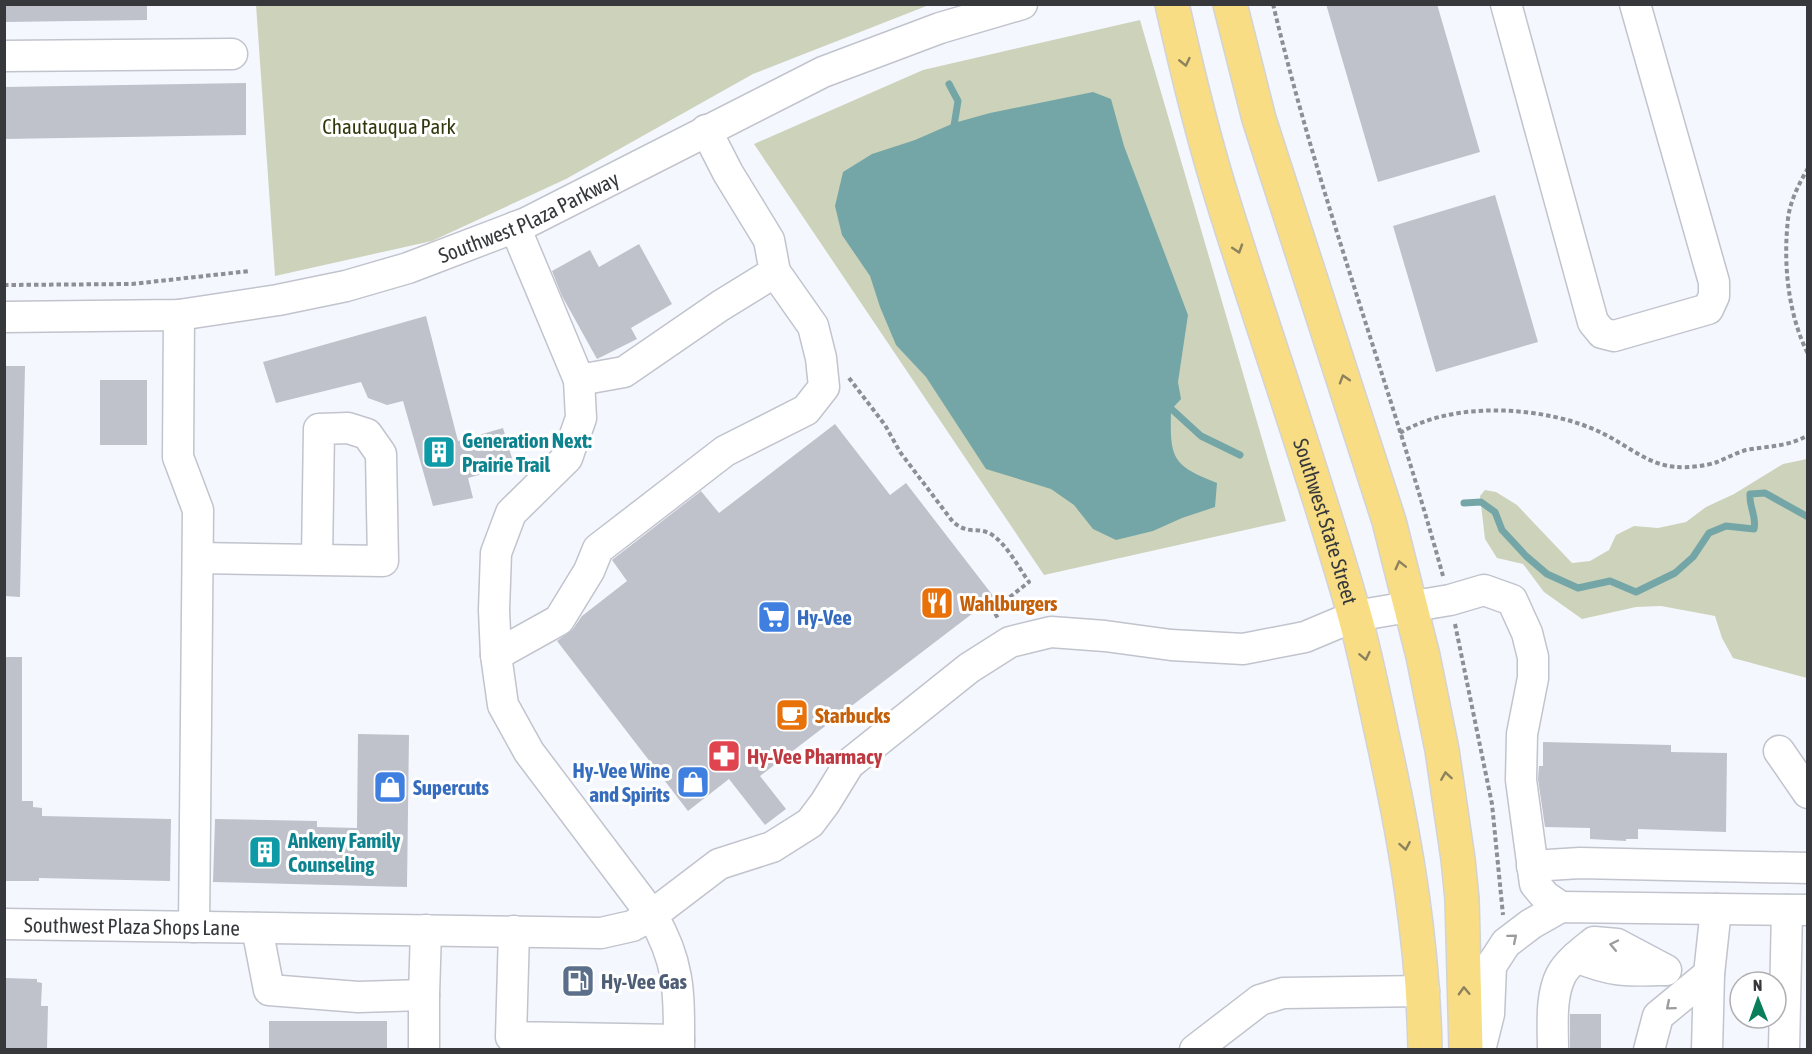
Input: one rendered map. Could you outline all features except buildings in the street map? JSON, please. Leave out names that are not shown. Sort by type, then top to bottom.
[{"type":"main road","name":"Southwest State Street","points":[[1172,4],[1186,67],[1223,201],[1301,438],[1355,616],[1397,801],[1410,880],[1424,991],[1425,1050]]},
{"type":"main road","points":[[1230,4],[1258,119],[1389,521],[1432,699],[1458,859],[1462,899],[1466,1050]]},
{"type":"street","name":"Southwest Plaza Parkway","points":[[4,317],[179,315],[278,300],[346,286],[408,268],[514,227],[588,193],[706,130],[823,72],[940,28],[1022,4]]},
{"type":"street","points":[[1506,4],[1593,322],[1602,333],[1614,336],[1708,309],[1714,296],[1714,282],[1635,4]]},
{"type":"street","points":[[4,56],[232,54]]},
{"type":"street","points":[[496,654],[559,620],[589,571],[598,549],[717,456],[806,410],[824,387],[821,358],[813,326],[774,272],[769,240],[728,173],[706,130]]},
{"type":"street","points":[[514,227],[579,380],[582,418],[567,458],[511,513],[496,553],[494,610],[496,654],[503,705],[529,752],[652,915],[665,936],[677,974],[679,1045],[512,1043],[514,931]]},
{"type":"street","points":[[579,380],[624,372],[774,272]]},
{"type":"street","points":[[179,315],[178,457],[198,510],[194,927]]},
{"type":"street","points":[[198,558],[317,560]]},
{"type":"street","name":"Southwest Plaza Shops Lane","points":[[4,924],[601,933],[632,926],[652,915],[719,864],[772,847],[810,823],[849,764],[969,668],[1011,642],[1051,632],[1105,636],[1171,645],[1243,649],[1305,638],[1355,616],[1450,600],[1484,590],[1512,600],[1527,633],[1533,657],[1533,678],[1522,734],[1521,780],[1532,866]]},
{"type":"street","points":[[1779,751],[1808,792]]},
{"type":"street","points":[[1561,907],[1545,896],[1535,884],[1532,866],[1580,864],[1808,868]]},
{"type":"street","points":[[1480,1050],[1489,1014],[1491,966],[1506,944],[1531,924],[1561,907],[1797,910],[1786,962],[1784,1050]]},
{"type":"street","points":[[1707,1050],[1709,974],[1716,909]]},
{"type":"street","points":[[257,928],[269,990],[358,997],[424,995]]},
{"type":"street","points":[[424,1050],[426,930]]},
{"type":"street","points":[[1553,1050],[1552,1016],[1561,975],[1576,957],[1594,942],[1617,944],[1666,970],[1684,969],[1709,974]]},
{"type":"street","points":[[1786,962],[1808,994]]},
{"type":"street","points":[[1649,1050],[1658,1016],[1709,974]]},
{"type":"street","points":[[1195,1050],[1260,1000],[1283,993],[1424,991]]},
{"type":"path","points":[[1808,168],[1796,189],[1788,218],[1787,249],[1790,300],[1798,330],[1808,354]]},
{"type":"path","points":[[4,285],[132,284],[250,271]]},
{"type":"path","points":[[845,373],[885,425],[900,452],[953,522],[963,530],[987,532],[997,539],[1029,582],[993,610],[1011,642]]},
{"type":"path","points":[[1400,433],[1412,425],[1427,420],[1462,413],[1495,410],[1536,413],[1566,418],[1585,425],[1605,434],[1650,461],[1677,467],[1715,463],[1740,452],[1792,443],[1808,435]]},
{"type":"green space","name":"Chautauqua Park","points":[[256,4],[929,5],[753,74],[566,179],[432,241],[275,276]]},
{"type":"green space","points":[[1140,20],[1286,521],[1044,575],[754,144],[923,70]]},
{"type":"green space","points":[[1807,459],[1807,678],[1733,658],[1722,638],[1715,616],[1661,606],[1636,607],[1582,619],[1544,592],[1523,564],[1497,558],[1485,539],[1480,496],[1485,490],[1496,492],[1517,505],[1572,563],[1590,561],[1609,550],[1616,535],[1634,526],[1658,528],[1686,522],[1706,507],[1734,494],[1783,464]]},
{"type":"water","points":[[1093,92],[1111,99],[1124,146],[1188,315],[1178,382],[1181,399],[1171,410],[1173,449],[1182,465],[1217,483],[1215,507],[1153,531],[1116,540],[1093,529],[1074,505],[1051,489],[986,469],[926,377],[896,345],[870,276],[842,235],[835,206],[843,172],[872,154],[915,140],[954,123],[990,113]]},
{"type":"waterway","points":[[949,84],[958,101],[953,132]]},
{"type":"waterway","points":[[1166,404],[1201,436],[1240,455]]},
{"type":"waterway","points":[[1464,503],[1481,502],[1495,512],[1502,530],[1526,556],[1547,574],[1578,588],[1610,581],[1636,592],[1675,573],[1693,557],[1709,533],[1726,526],[1754,529],[1750,494],[1765,493],[1808,517]]},
{"type":"place","name":"Generation Next: Prairie Trail","points":[[439,452]]},
{"type":"place","name":"Wahlburgers","points":[[937,603]]},
{"type":"place","name":"Hy-Vee","points":[[774,617]]},
{"type":"place","name":"Starbucks","points":[[792,715]]},
{"type":"place","name":"Hy-Vee Pharmacy","points":[[724,756]]},
{"type":"place","name":"Hy-Vee Wine and Spirits","points":[[693,782]]},
{"type":"place","name":"Supercuts","points":[[390,787]]},
{"type":"place","name":"Ankeny Family Counseling","points":[[265,852]]},
{"type":"place","name":"Hy-Vee Gas","points":[[578,981]]}]
